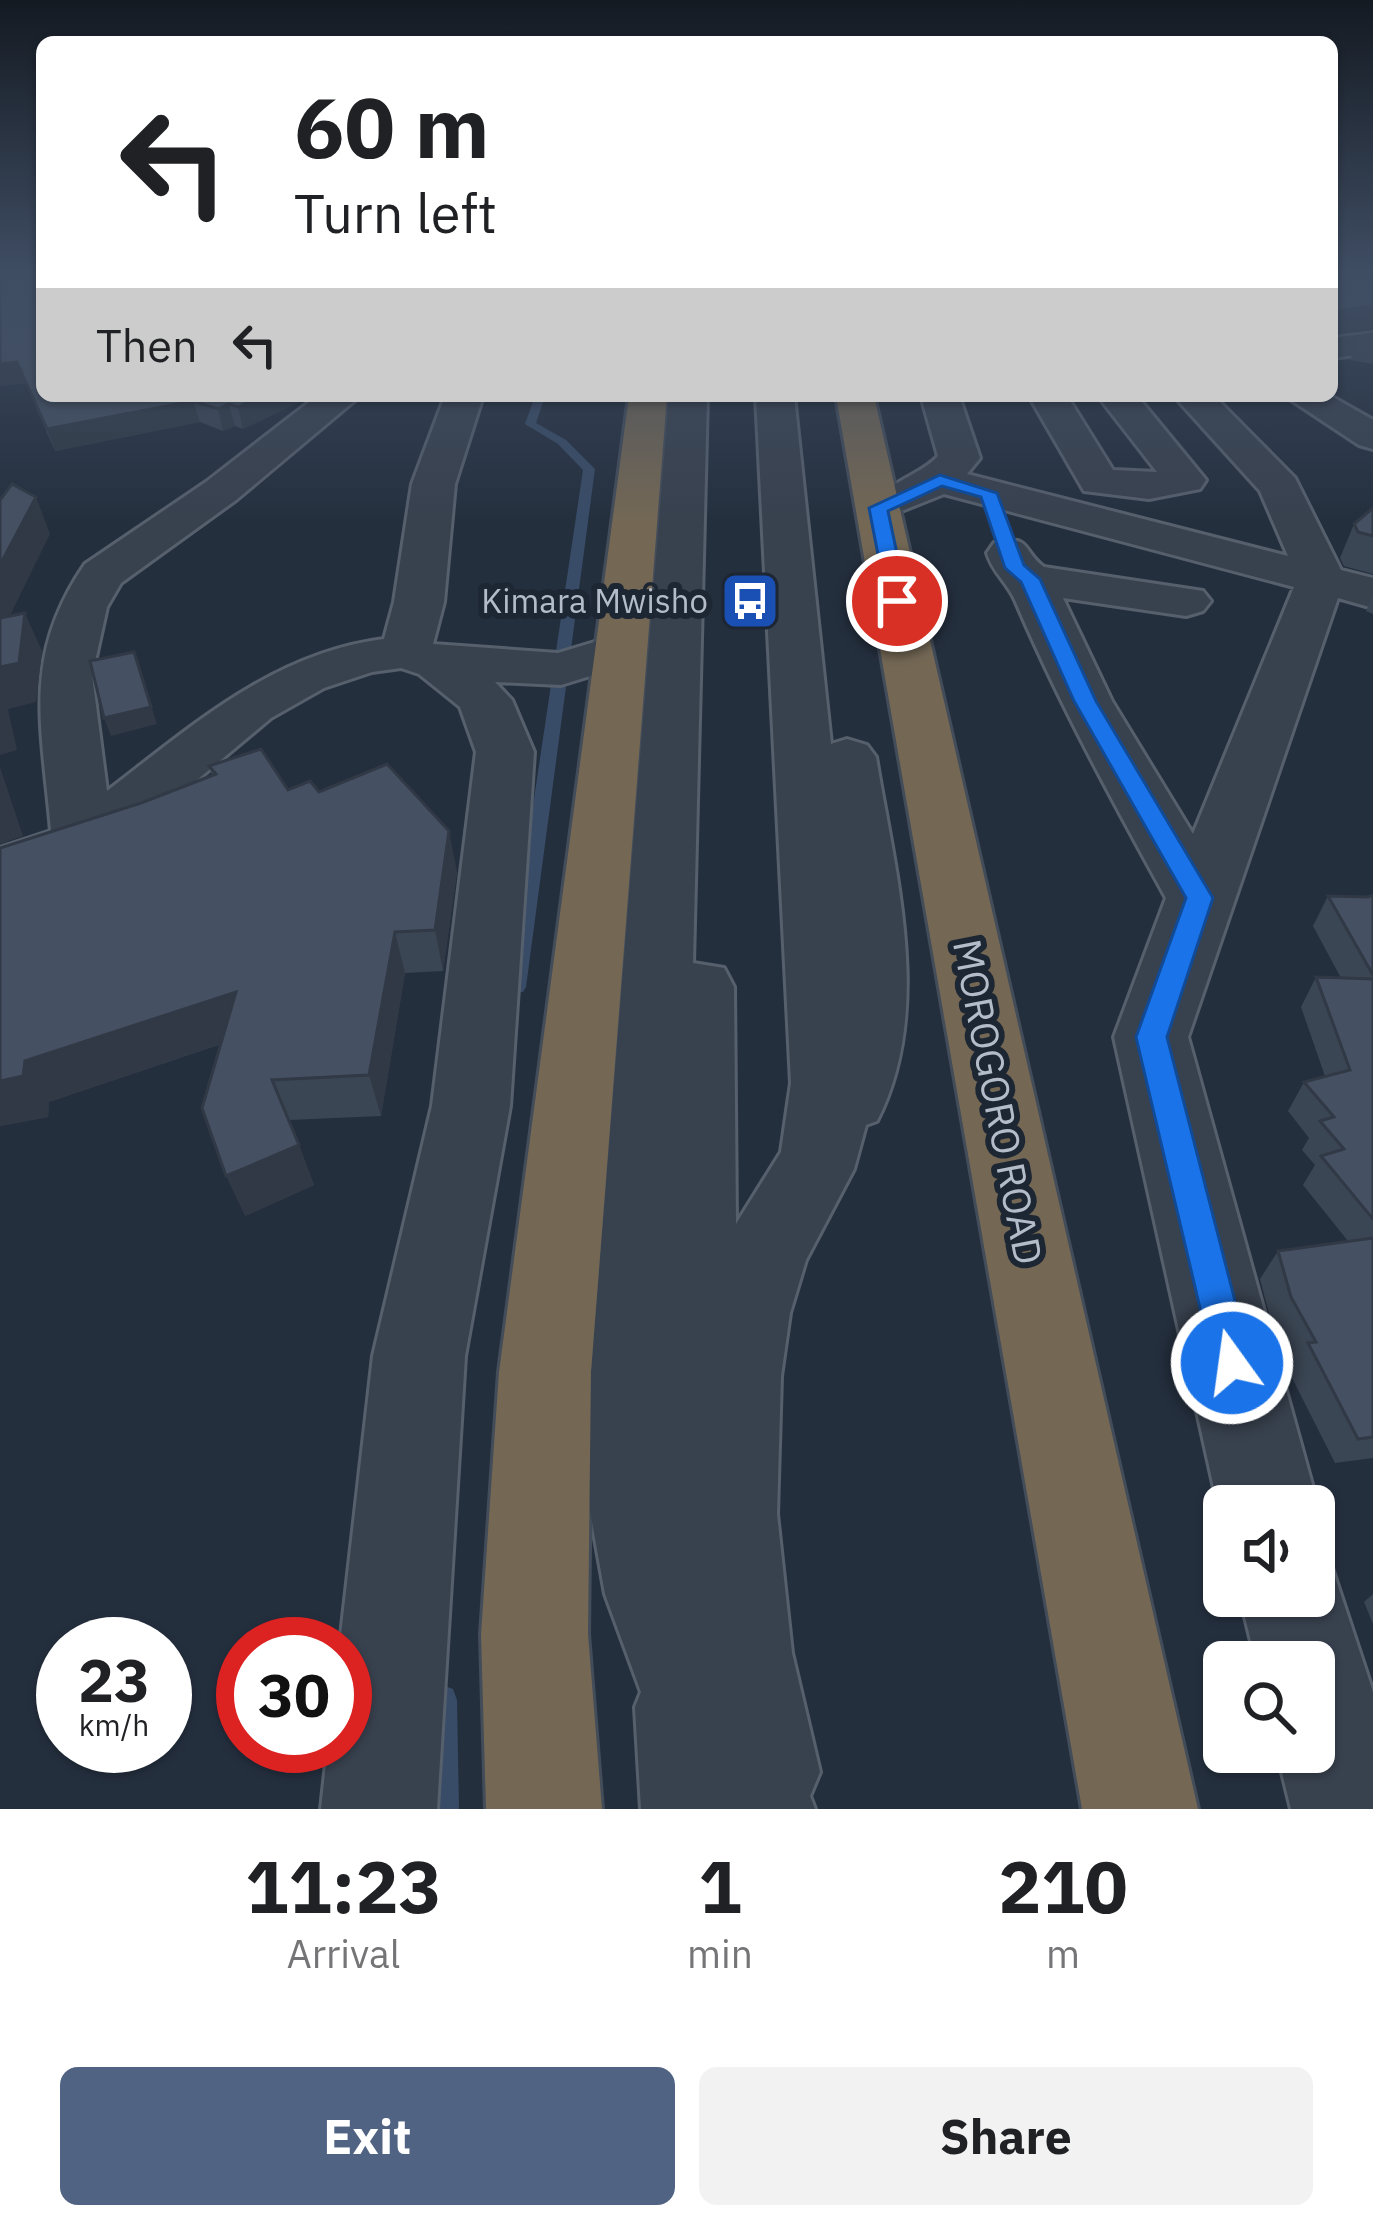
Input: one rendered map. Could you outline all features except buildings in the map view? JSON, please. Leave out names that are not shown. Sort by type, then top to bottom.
[{"type":"highway","points":[[544,1809],[532,1700],[538,1458],[554,1265],[648,402]]},
{"type":"highway","name":"MOROGORO ROAD","points":[[858,402],[909,494],[1140,1809]]},
{"type":"street","points":[[83,842],[65,675],[82,607],[102,574],[221,491],[335,402]]},
{"type":"street","points":[[421,657],[419,621],[432,495],[462,402]]},
{"type":"street","points":[[688,402],[632,1472],[657,1594],[686,1670],[757,1809]]},
{"type":"street","points":[[699,1809],[686,1670],[710,402]]},
{"type":"street","points":[[775,402],[830,1083],[825,1140]]},
{"type":"street","points":[[775,1809],[760,1761],[740,1660],[729,1539],[728,1436],[738,1354],[762,1260],[854,1093],[870,1039],[870,966],[808,402]]},
{"type":"street","points":[[909,494],[959,458],[942,402]]},
{"type":"street","points":[[1052,402],[1099,482],[1149,486],[1185,480]]},
{"type":"street","points":[[1123,402],[1216,514],[1194,525],[1148,534]]},
{"type":"street","points":[[1199,402],[1280,487],[1347,586]]},
{"type":"street","points":[[1316,402],[1363,426]]},
{"type":"street","points":[[909,494],[988,493],[1347,586]]},
{"type":"street","points":[[988,493],[1015,568],[1030,579],[1186,601]]},
{"type":"street","points":[[1030,579],[1085,701],[1199,898]]},
{"type":"street","points":[[1263,1485],[1151,1037],[1199,898],[1347,586]]},
{"type":"street","points":[[0,871],[83,842],[252,706],[305,676],[364,657],[561,669],[621,650]]},
{"type":"street","points":[[379,1809],[419,1356],[471,1106],[505,752],[485,700],[421,657]]},
{"type":"street","points":[[1335,1756],[1349,1809]]},
{"type":"waterway","points":[[516,987],[589,469],[562,442],[530,424],[538,402]]},
{"type":"waterway","points":[[442,1700],[443,1809]]},
{"type":"place","name":"Kimara Mwisho","points":[[750,601]]},
{"type":"route","points":[[897,601],[878,508],[940,481],[988,493],[1015,568],[1030,579],[1085,701],[1199,898],[1151,1037],[1232,1363]]}]
